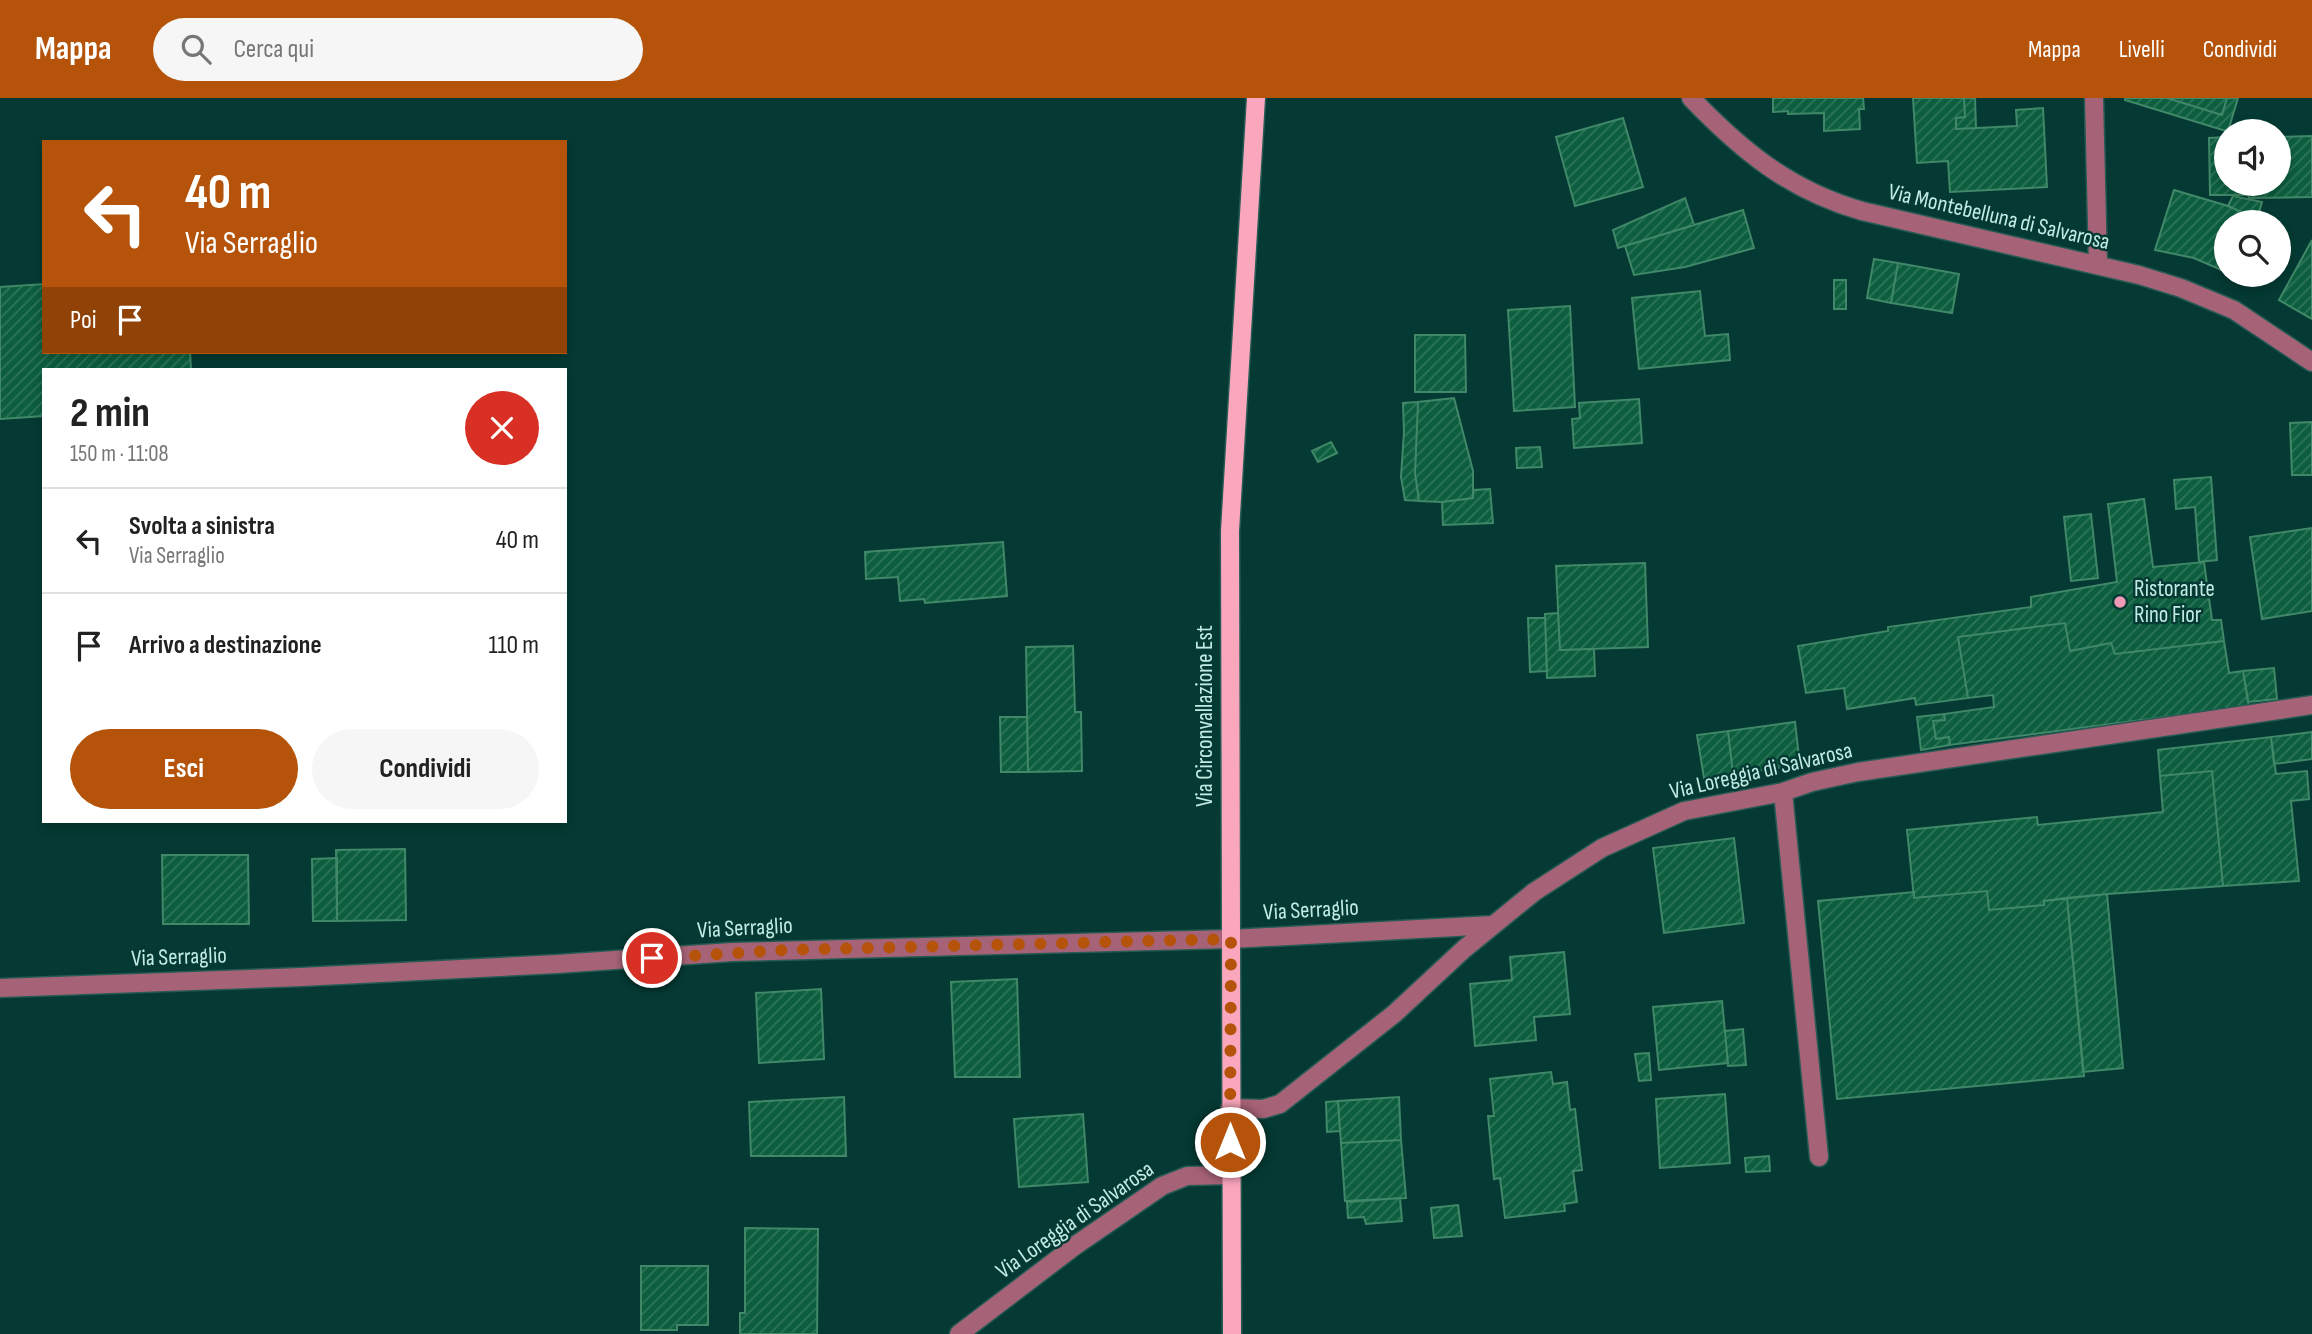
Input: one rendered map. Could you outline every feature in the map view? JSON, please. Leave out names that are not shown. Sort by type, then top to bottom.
[{"type":"main road","name":"Via Circonvallazione Est","points":[[1232,1334],[1230,531],[1256,98]]},
{"type":"street","name":"Via Montebelluna di Salvarosa","points":[[1690,98],[1734,141],[1766,167],[1824,199],[1889,218],[2139,275],[2208,298],[2252,321],[2312,362]]},
{"type":"street","points":[[2094,98],[2098,265]]},
{"type":"street","name":"Via Loreggia di Salvarosa","points":[[1230,1108],[1263,1109],[1280,1104],[1394,1014],[1534,892],[1602,848],[1684,811],[1783,792],[1812,782],[1858,772],[2312,705]]},
{"type":"street","points":[[1783,792],[1819,1157]]},
{"type":"street","name":"Via Serraglio","points":[[0,988],[301,977],[732,952],[1231,939],[1493,925]]},
{"type":"street","name":"Via Loreggia di Salvarosa","points":[[959,1334],[1076,1245],[1162,1186],[1187,1176],[1231,1175]]},
{"type":"building","points":[[1773,98],[1863,98],[1864,109],[1859,109],[1860,129],[1824,131],[1824,113],[1773,112]]},
{"type":"building","points":[[1913,98],[1964,98],[1965,117],[1956,118],[1956,129],[2017,126],[2016,110],[2043,108],[2047,187],[1950,192],[1948,161],[1917,163]]},
{"type":"building","points":[[1964,98],[1975,98],[1976,128],[1956,129],[1956,118],[1965,117]]},
{"type":"building","points":[[2167,98],[2222,115],[2227,98],[2238,98],[2232,119],[2214,119],[2214,127],[2125,100]]},
{"type":"building","points":[[2167,98],[2227,98],[2222,115]]},
{"type":"building","points":[[1623,118],[1643,187],[1575,206],[1556,137]]},
{"type":"building","points":[[2312,136],[2312,197],[2249,198],[2248,196],[2291,196],[2291,137]]},
{"type":"building","points":[[2209,138],[2214,138],[2214,195],[2210,195]]},
{"type":"building","points":[[2174,190],[2237,210],[2214,210],[2214,267],[2194,258],[2155,250]]},
{"type":"building","points":[[2233,196],[2262,202],[2260,210],[2237,210],[2228,206]]},
{"type":"building","points":[[1685,198],[1694,225],[1618,248],[1613,230]]},
{"type":"building","points":[[1743,210],[1754,248],[1685,267],[1634,275],[1625,246]]},
{"type":"building","points":[[2312,240],[2312,319],[2279,300],[2286,287],[2291,287],[2291,278]]},
{"type":"building","points":[[1874,259],[1898,263],[1891,303],[1867,298]]},
{"type":"building","points":[[1898,263],[1959,274],[1952,313],[1891,303]]},
{"type":"building","points":[[1834,280],[1846,280],[1846,309],[1834,309]]},
{"type":"building","points":[[42,284],[42,354],[190,354],[191,368],[42,368],[42,416],[0,419],[0,287]]},
{"type":"building","points":[[1700,291],[1705,336],[1728,334],[1730,360],[1639,369],[1632,298]]},
{"type":"building","points":[[1570,306],[1575,407],[1514,411],[1508,310]]},
{"type":"building","points":[[1415,335],[1465,335],[1466,392],[1415,392]]},
{"type":"building","points":[[1454,398],[1473,471],[1473,498],[1442,502],[1419,501],[1415,473],[1418,402]]},
{"type":"building","points":[[1639,399],[1642,443],[1574,448],[1572,419],[1580,418],[1579,403]]},
{"type":"building","points":[[1418,402],[1415,473],[1419,501],[1405,500],[1401,477],[1403,403]]},
{"type":"building","points":[[2312,422],[2312,475],[2292,475],[2290,423]]},
{"type":"building","points":[[1331,442],[1337,453],[1318,462],[1312,451]]},
{"type":"building","points":[[1540,447],[1542,467],[1517,468],[1516,448]]},
{"type":"building","points":[[2211,477],[2217,560],[2199,562],[2195,507],[2176,509],[2174,480]]},
{"type":"building","points":[[1490,489],[1493,523],[1443,525],[1442,502],[1473,498],[1473,490]]},
{"type":"building","name":"Ristorante Rino Fior","points":[[2144,499],[2153,567],[2204,562],[2212,620],[2221,620],[2224,641],[2115,654],[2111,643],[2070,651],[2065,623],[1958,637],[1968,698],[1916,705],[1915,698],[1847,709],[1844,688],[1806,693],[1798,646],[1888,631],[1888,627],[2031,607],[2031,597],[2117,582],[2108,504]]},
{"type":"building","points":[[2091,514],[2098,578],[2071,581],[2064,517]]},
{"type":"building","points":[[2312,528],[2312,611],[2262,619],[2250,537]]},
{"type":"building","points":[[1003,542],[1007,596],[925,603],[924,599],[900,601],[898,577],[866,579],[865,552]]},
{"type":"building","points":[[1645,563],[1648,647],[1560,650],[1556,566]]},
{"type":"building","points":[[1558,613],[1560,650],[1594,649],[1595,676],[1547,678],[1545,614]]},
{"type":"building","points":[[1528,618],[1545,618],[1547,671],[1530,672]]},
{"type":"building","points":[[2065,623],[2070,651],[2111,643],[2115,654],[2224,641],[2229,673],[2243,671],[2249,706],[1950,745],[1949,737],[1936,739],[1933,721],[1945,720],[1944,714],[1994,707],[1993,695],[1968,698],[1958,637]]},
{"type":"building","points":[[1073,646],[1075,712],[1081,712],[1082,771],[1028,772],[1026,647]]},
{"type":"building","points":[[2274,668],[2277,699],[2248,702],[2243,671]]},
{"type":"building","points":[[1944,714],[1945,720],[1933,721],[1936,739],[1949,737],[1950,745],[1921,750],[1917,717]]},
{"type":"building","points":[[1000,717],[1027,717],[1028,772],[1001,772]]},
{"type":"building","points":[[1795,722],[1800,765],[1733,774],[1728,731]]},
{"type":"building","points":[[1728,731],[1733,774],[1704,778],[1697,735]]},
{"type":"building","points":[[2312,732],[2312,759],[2274,764],[2271,737]]},
{"type":"building","points":[[2271,737],[2276,774],[2307,771],[2309,799],[2291,801],[2299,881],[2223,886],[2212,771],[2160,776],[2158,750]]},
{"type":"building","points":[[2212,771],[2223,886],[2107,894],[2044,901],[2044,905],[1989,910],[1987,891],[1914,898],[1907,830],[2037,817],[2038,825],[2163,812],[2160,776]]},
{"type":"building","points":[[1734,838],[1744,923],[1664,933],[1653,848]]},
{"type":"building","points":[[405,849],[406,920],[337,921],[336,850]]},
{"type":"building","points":[[162,855],[248,855],[249,924],[163,924]]},
{"type":"building","points":[[337,858],[337,921],[313,921],[312,859]]},
{"type":"building","points":[[1987,891],[1989,910],[2044,905],[2044,901],[2067,898],[2084,1076],[1837,1099],[1818,901],[1914,892],[1914,898]]},
{"type":"building","points":[[2107,894],[2123,1068],[2083,1072],[2067,898]]},
{"type":"building","points":[[1564,952],[1570,1014],[1534,1017],[1536,1040],[1475,1046],[1470,984],[1512,980],[1510,957]]},
{"type":"building","points":[[1017,979],[1020,1077],[955,1077],[951,982]]},
{"type":"building","points":[[821,989],[824,1059],[759,1063],[756,993]]},
{"type":"building","points":[[1722,1001],[1728,1063],[1659,1070],[1653,1007]]},
{"type":"building","points":[[1743,1029],[1746,1065],[1728,1066],[1725,1031]]},
{"type":"building","points":[[1649,1053],[1651,1080],[1639,1081],[1635,1054]]},
{"type":"building","points":[[1551,1072],[1553,1084],[1567,1082],[1570,1110],[1575,1109],[1582,1170],[1573,1171],[1577,1202],[1564,1204],[1565,1211],[1505,1218],[1500,1178],[1494,1179],[1488,1116],[1494,1116],[1490,1079]]},
{"type":"building","points":[[1725,1094],[1730,1163],[1660,1168],[1656,1099]]},
{"type":"building","points":[[844,1097],[846,1156],[751,1156],[749,1102]]},
{"type":"building","points":[[1399,1097],[1401,1140],[1341,1143],[1338,1101]]},
{"type":"building","points":[[1338,1101],[1340,1131],[1327,1132],[1326,1102]]},
{"type":"building","points":[[1083,1114],[1088,1182],[1019,1187],[1014,1119]]},
{"type":"building","points":[[1401,1140],[1406,1198],[1345,1201],[1341,1143]]},
{"type":"building","points":[[1769,1156],[1770,1171],[1746,1172],[1745,1158]]},
{"type":"building","points":[[1400,1198],[1402,1221],[1366,1224],[1364,1217],[1348,1218],[1347,1202]]},
{"type":"building","points":[[1458,1205],[1462,1236],[1434,1238],[1431,1208]]},
{"type":"building","points":[[745,1228],[818,1229],[817,1334],[740,1334],[740,1313],[745,1313]]},
{"type":"building","points":[[641,1266],[708,1266],[708,1325],[677,1325],[677,1330],[641,1330]]},
{"type":"place","name":"Ristorante Rino Fior","points":[[2120,602]]},
{"type":"route","points":[[652,958],[787,950],[1231,939],[1230,1142]]}]
